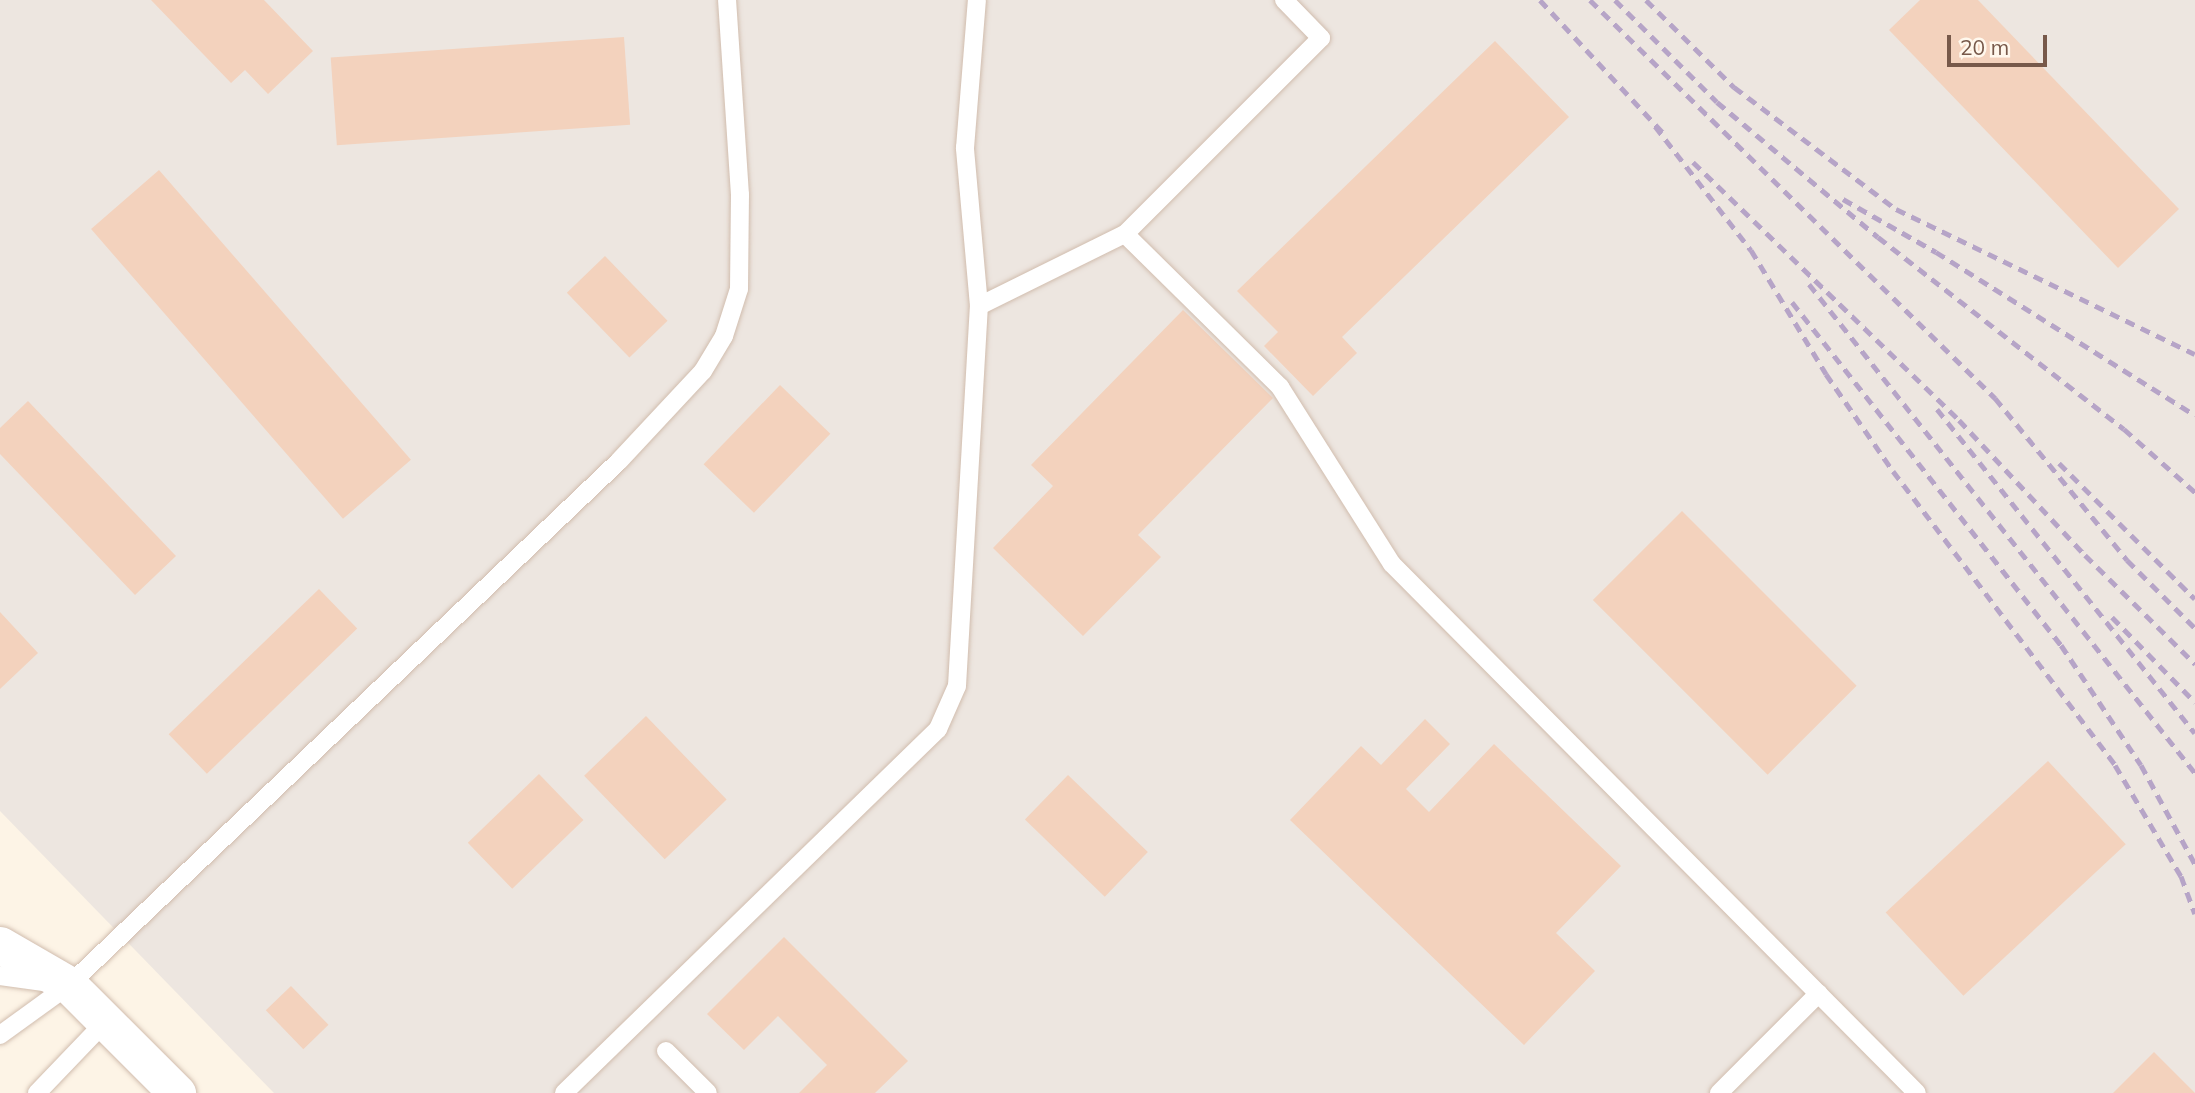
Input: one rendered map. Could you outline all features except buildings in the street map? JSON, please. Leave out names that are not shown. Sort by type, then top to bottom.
[{"type":"street","points":[[0,945],[69,985],[177,1093]]},
{"type":"lane","points":[[0,1035],[69,985],[618,461],[703,371],[724,336],[738,289],[740,195],[727,0]]},
{"type":"lane","points":[[564,1093],[938,729],[957,686],[979,306],[965,148],[977,0]]},
{"type":"lane","points":[[979,306],[1125,234],[1321,38],[1284,0]]},
{"type":"lane","points":[[1125,234],[1280,387],[1392,564],[1917,1093]]},
{"type":"lane","points":[[0,975],[69,985]]},
{"type":"lane","points":[[1719,1093],[1819,993]]},
{"type":"lane","points":[[37,1093],[106,1021]]},
{"type":"lane","points":[[666,1051],[708,1093]]},
{"type":"shaded area","points":[[0,0],[2195,0],[2195,1093],[274,1093],[0,811]]},
{"type":"railway","points":[[1540,0],[1663,133]]},
{"type":"railway","points":[[1590,0],[1995,398],[2127,560],[2195,628]]},
{"type":"railway","points":[[1615,0],[1717,102],[1878,237],[2124,429],[2195,492]]},
{"type":"railway","points":[[1646,0],[1734,87],[1896,209],[2195,354]]},
{"type":"railway","points":[[1655,126],[1751,250],[1826,374],[1893,471],[2115,765],[2181,876],[2195,914]]},
{"type":"railway","points":[[1693,162],[1959,420],[2085,555],[2195,664]]},
{"type":"railway","points":[[1843,199],[1936,252],[2195,415]]},
{"type":"railway","points":[[1809,284],[2195,773]]},
{"type":"railway","points":[[1792,302],[2061,645],[2141,765],[2195,864]]},
{"type":"railway","points":[[1937,409],[2195,733]]},
{"type":"railway","points":[[2059,463],[2195,599]]},
{"type":"railway","points":[[2112,617],[2195,702]]}]
